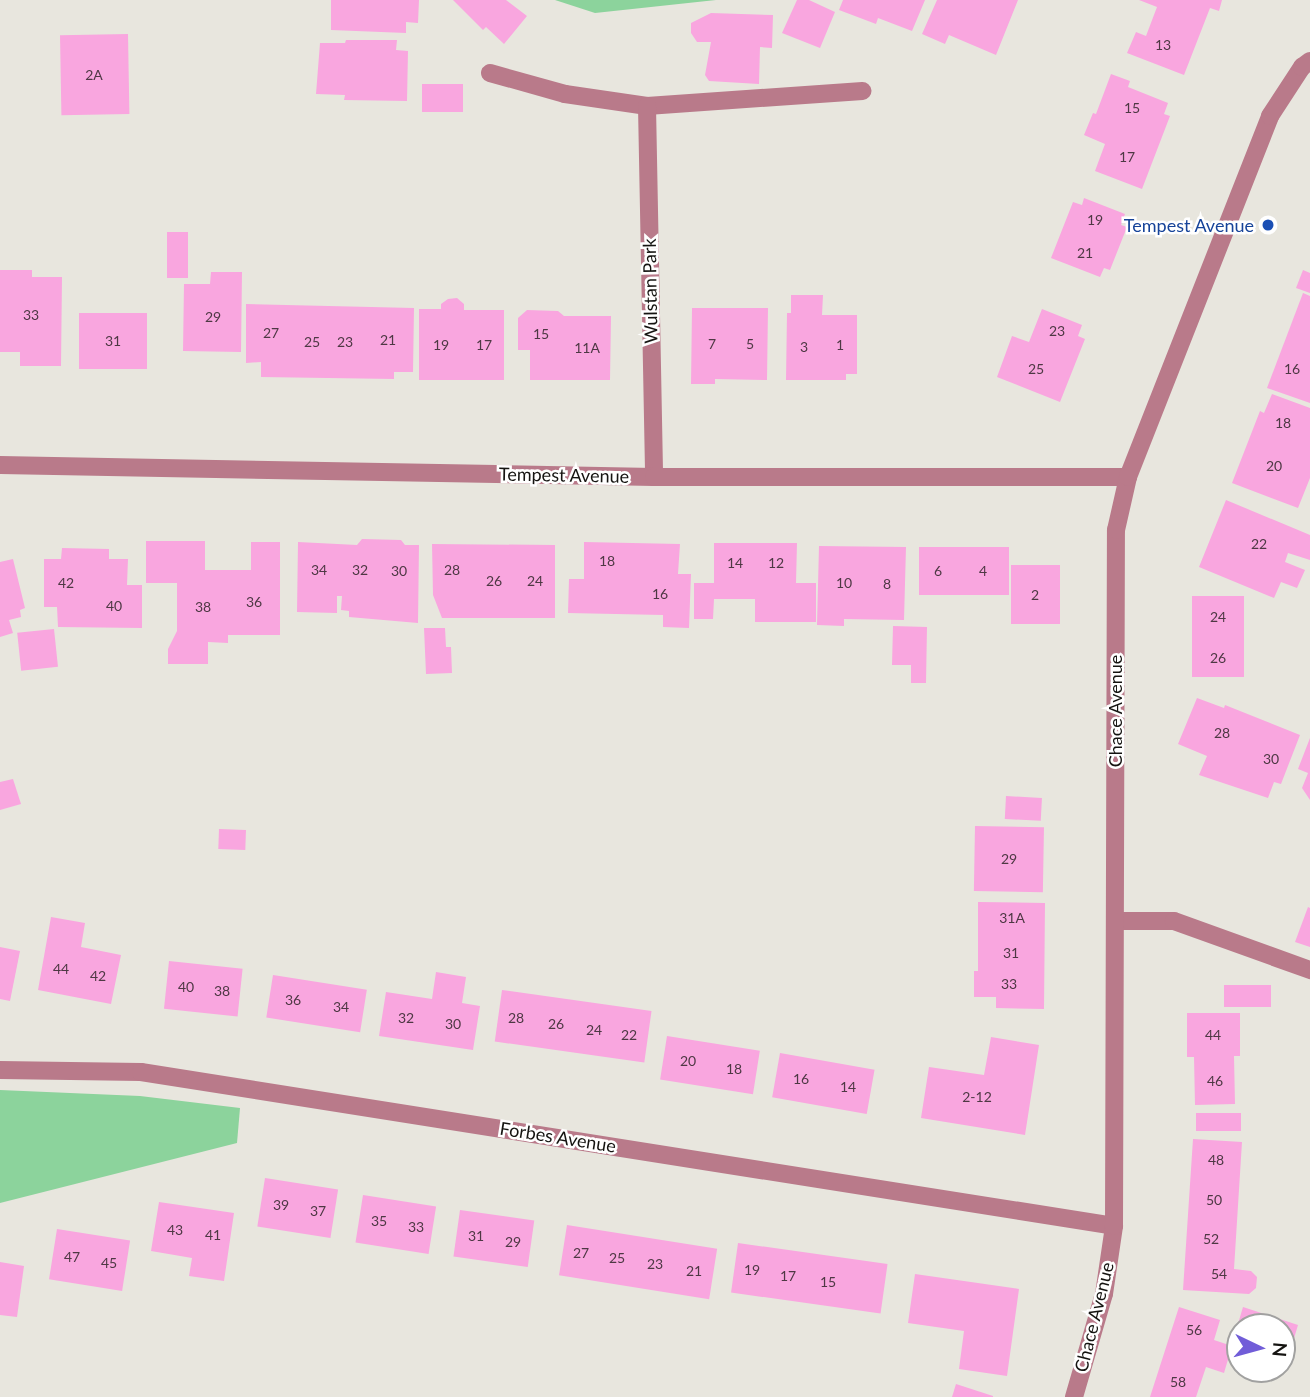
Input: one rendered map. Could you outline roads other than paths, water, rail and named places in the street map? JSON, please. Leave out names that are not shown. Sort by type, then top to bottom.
[{"type":"street","name":"Chace Avenue","points":[[1074,1397],[1104,1294],[1114,1226],[1116,530],[1128,477],[1270,116],[1303,67],[1310,61]]},
{"type":"street","points":[[490,73],[565,94],[648,106],[862,91]]},
{"type":"street","name":"Wulstan Park","points":[[648,106],[654,477]]},
{"type":"street","name":"Tempest Avenue","points":[[0,465],[654,477],[1128,477]]},
{"type":"street","points":[[1115,921],[1174,920],[1310,970]]},
{"type":"street","name":"Forbes Avenue","points":[[0,1070],[141,1072],[1114,1226]]},
{"type":"place","name":"Tempest Avenue","points":[[1268,225]]}]
